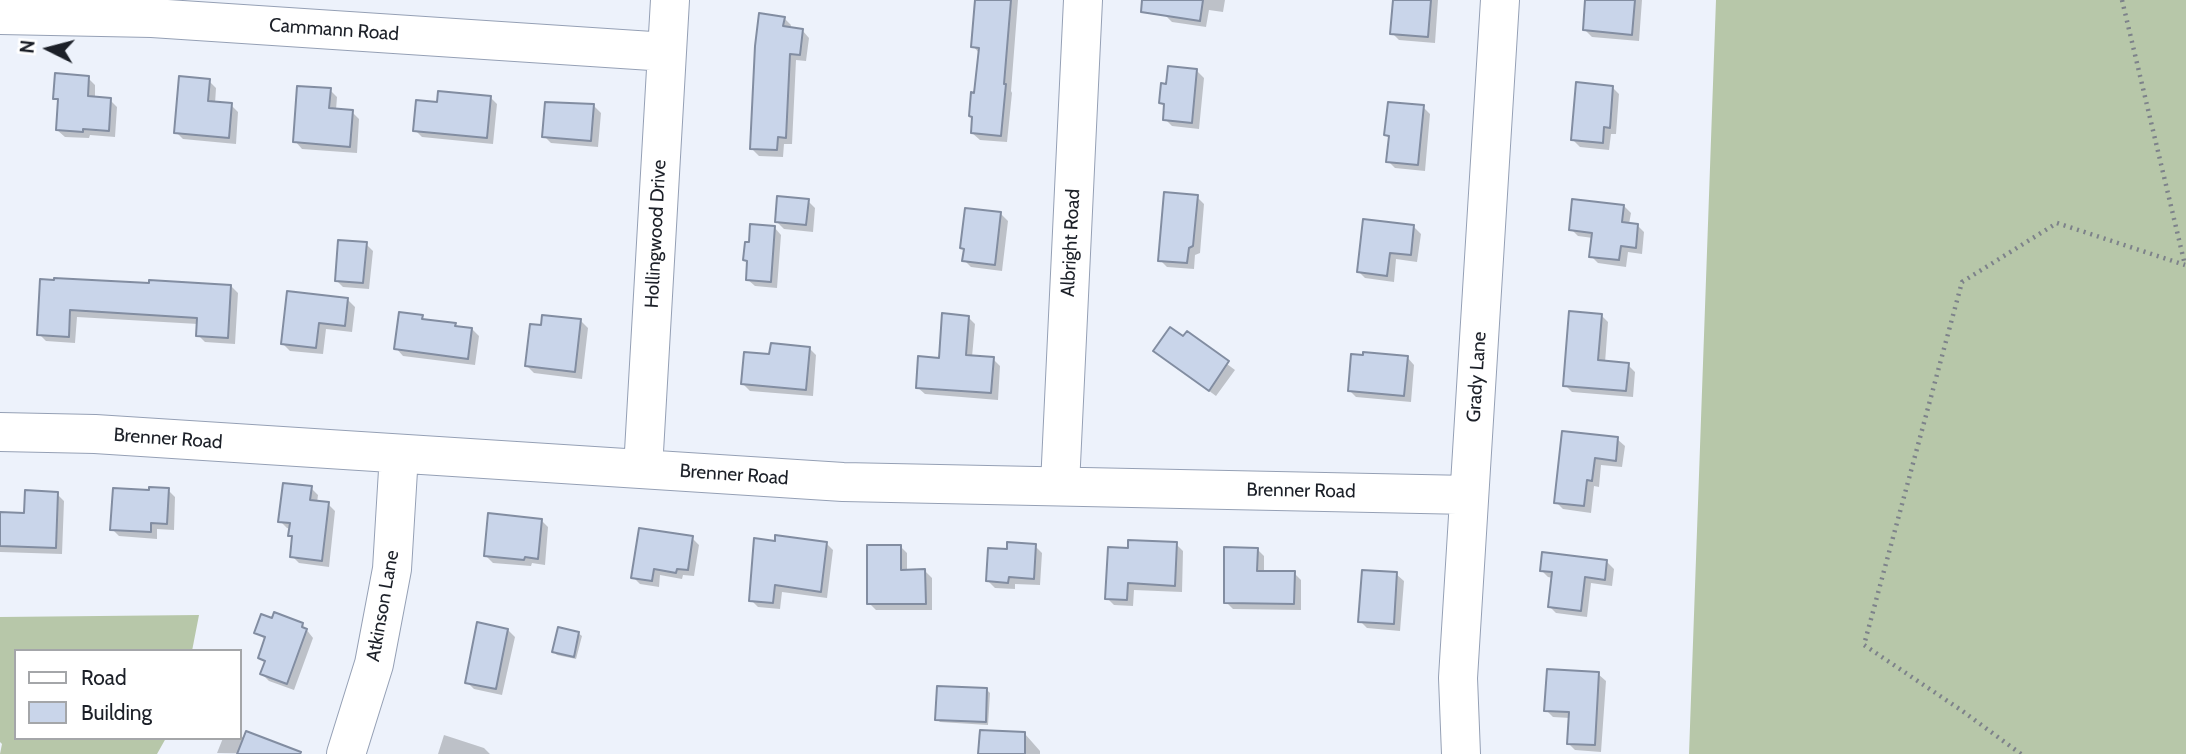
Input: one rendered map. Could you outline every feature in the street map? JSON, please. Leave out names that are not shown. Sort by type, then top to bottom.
[{"type":"street","name":"Hollingwood Drive","points":[[643,469],[670,0]]},
{"type":"street","name":"Albright Road","points":[[1060,485],[1083,0]]},
{"type":"street","name":"Grady Lane","points":[[1461,754],[1458,678],[1500,0]]},
{"type":"street","name":"Cammann Road","points":[[0,15],[152,18],[667,52]]},
{"type":"street","name":"Brenner Road","points":[[0,432],[95,434],[843,482],[1469,495]]},
{"type":"street","name":"Atkinson Lane","points":[[346,754],[374,664],[392,569],[399,454]]},
{"type":"path","points":[[2122,0],[2186,265]]},
{"type":"path","points":[[2021,754],[1864,645],[1962,282],[2057,223],[2186,265]]},
{"type":"green space","points":[[1716,0],[2186,0],[2186,754],[1689,754]]},
{"type":"green space","points":[[199,615],[192,649],[14,649],[14,740],[165,740],[157,754],[0,754],[0,617]]},
{"type":"building","points":[[975,0],[1011,0],[1001,136],[971,133],[971,92],[974,93],[979,48],[971,47]]},
{"type":"building","points":[[1142,0],[1203,0],[1200,21],[1141,12]]},
{"type":"building","points":[[1393,0],[1431,0],[1428,37],[1390,34]]},
{"type":"building","points":[[1585,0],[1635,0],[1632,35],[1583,30]]},
{"type":"building","points":[[759,13],[785,17],[783,26],[803,29],[800,55],[790,54],[786,138],[778,137],[777,150],[750,149]]},
{"type":"building","points":[[1168,66],[1197,69],[1192,123],[1163,120],[1164,104],[1159,103],[1161,83],[1166,84]]},
{"type":"building","points":[[55,73],[89,76],[88,96],[111,98],[109,131],[56,130],[58,99],[53,99]]},
{"type":"building","points":[[179,76],[210,79],[208,101],[232,103],[229,138],[174,133]]},
{"type":"building","points":[[1576,82],[1613,86],[1610,128],[1604,127],[1603,143],[1571,140]]},
{"type":"building","points":[[297,86],[331,88],[329,108],[353,110],[350,147],[293,142]]},
{"type":"building","points":[[438,91],[491,96],[487,138],[413,131],[416,100],[437,102]]},
{"type":"building","points":[[545,102],[594,104],[591,141],[542,137]]},
{"type":"building","points":[[1388,102],[1424,105],[1418,165],[1386,162],[1389,136],[1384,135]]},
{"type":"building","points":[[1164,192],[1198,195],[1193,246],[1189,248],[1187,263],[1158,261]]},
{"type":"building","points":[[777,196],[809,199],[806,225],[775,222]]},
{"type":"building","points":[[1572,199],[1624,205],[1622,222],[1638,224],[1636,248],[1621,246],[1619,260],[1589,257],[1592,233],[1569,230]]},
{"type":"building","points":[[965,208],[1001,212],[995,265],[962,261],[964,249],[960,248]]},
{"type":"building","points":[[1363,219],[1414,225],[1411,255],[1390,253],[1387,276],[1357,272]]},
{"type":"building","points":[[750,224],[775,226],[771,282],[746,280],[747,261],[743,260],[745,242],[749,242]]},
{"type":"building","points":[[338,240],[367,242],[363,283],[335,281]]},
{"type":"building","points":[[40,279],[231,285],[228,338],[196,336],[197,318],[70,310],[69,337],[37,335]]},
{"type":"building","points":[[287,291],[348,298],[345,326],[319,323],[316,348],[281,344]]},
{"type":"building","points":[[1569,311],[1602,314],[1598,360],[1629,363],[1626,391],[1563,386]]},
{"type":"building","points":[[399,312],[423,315],[422,319],[472,328],[468,359],[394,349]]},
{"type":"building","points":[[942,313],[969,316],[966,355],[994,357],[991,393],[916,388],[918,356],[939,358]]},
{"type":"building","points":[[542,315],[581,319],[575,372],[525,366],[530,324],[541,325]]},
{"type":"building","points":[[1170,327],[1183,336],[1187,331],[1229,361],[1209,391],[1153,351]]},
{"type":"building","points":[[771,343],[810,347],[806,390],[741,384],[744,352],[769,354]]},
{"type":"building","points":[[1363,352],[1408,356],[1404,396],[1348,391],[1351,354],[1363,355]]},
{"type":"building","points":[[1562,431],[1618,437],[1616,461],[1595,458],[1592,481],[1587,480],[1584,506],[1554,503]]},
{"type":"building","points":[[283,483],[312,486],[310,500],[329,502],[322,561],[290,557],[290,523],[278,522]]},
{"type":"building","points":[[149,487],[169,488],[167,524],[151,523],[151,532],[110,530],[113,488],[149,490]]},
{"type":"building","points":[[25,490],[58,492],[56,548],[0,546],[0,512],[24,513]]},
{"type":"building","points":[[488,513],[542,519],[538,559],[484,556]]},
{"type":"building","points":[[639,528],[693,536],[688,570],[677,569],[676,573],[654,569],[652,581],[631,578]]},
{"type":"building","points":[[775,535],[827,542],[821,592],[775,585],[773,603],[749,601],[754,538],[775,541]]},
{"type":"building","points":[[1128,540],[1177,542],[1175,586],[1128,583],[1127,600],[1105,599],[1108,547],[1128,548]]},
{"type":"building","points":[[1007,542],[1036,544],[1034,579],[1009,577],[1008,583],[986,581],[988,548],[1007,549]]},
{"type":"building","points":[[867,545],[901,545],[901,570],[925,569],[926,604],[867,604]]},
{"type":"building","points":[[1224,547],[1258,548],[1257,571],[1295,571],[1294,604],[1224,603]]},
{"type":"building","points":[[1542,552],[1607,560],[1605,580],[1585,577],[1581,611],[1548,607],[1552,572],[1540,571]]},
{"type":"building","points":[[1362,570],[1397,572],[1394,624],[1358,622]]},
{"type":"building","points":[[274,612],[303,623],[302,627],[307,629],[287,684],[260,674],[265,661],[258,658],[265,637],[254,633],[261,614],[272,618]]},
{"type":"building","points":[[477,622],[508,629],[496,689],[465,683]]},
{"type":"building","points":[[558,627],[579,632],[574,657],[552,652]]},
{"type":"building","points":[[1547,669],[1599,672],[1595,745],[1567,744],[1569,712],[1544,711]]},
{"type":"building","points":[[937,686],[987,688],[986,722],[935,720]]},
{"type":"building","points":[[980,730],[1025,732],[1025,754],[978,754]]},
{"type":"building","points":[[246,731],[301,752],[237,754]]}]
